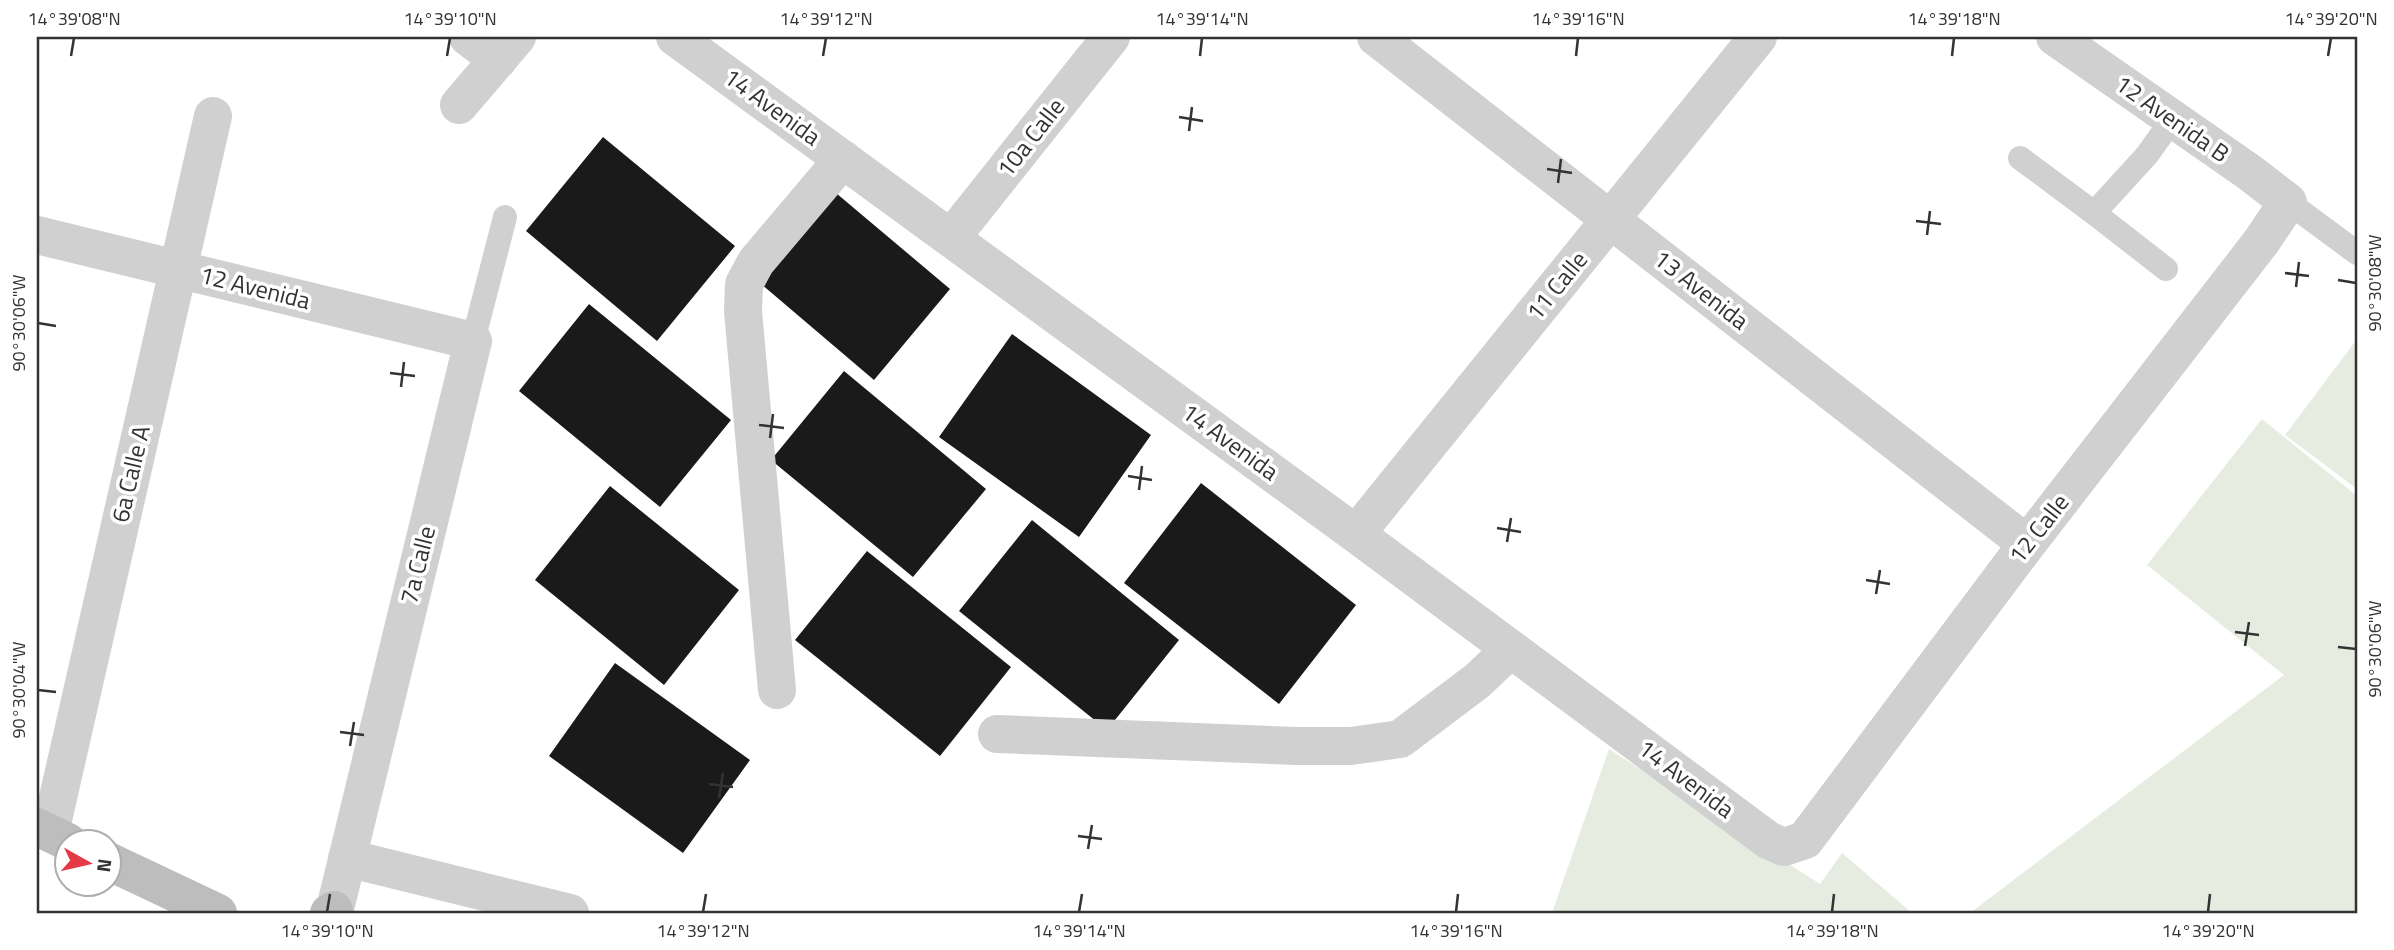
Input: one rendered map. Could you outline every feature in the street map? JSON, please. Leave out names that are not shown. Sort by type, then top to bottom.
[{"type":"street","points":[[460,106],[507,48],[468,37]]},
{"type":"street","name":"14 Avenida","points":[[675,37],[1356,534],[1768,840],[1784,847]]},
{"type":"street","name":"10a Calle","points":[[951,238],[1111,37]]},
{"type":"street","name":"13 Avenida","points":[[1376,37],[2027,544]]},
{"type":"street","name":"11 Calle","points":[[1356,534],[1758,37]]},
{"type":"street","name":"12 Avenida B","points":[[2055,37],[2288,202]]},
{"type":"street","name":"6a Calle A","points":[[51,834],[213,116]]},
{"type":"street","points":[[778,690],[743,311],[744,284],[756,262],[843,159]]},
{"type":"street","name":"12 Calle","points":[[1784,847],[1805,840],[2027,544],[2261,242],[2288,202]]},
{"type":"street","name":"12 Avenida","points":[[37,235],[473,341]]},
{"type":"street","name":"7a Calle","points":[[332,912],[473,341]]},
{"type":"street","points":[[998,734],[1296,746],[1351,746],[1399,739],[1478,681],[1511,649]]},
{"type":"street","points":[[347,858],[570,913]]},
{"type":"street","points":[[122,868],[218,913]]},
{"type":"lane","points":[[2094,212],[2147,155],[2172,120]]},
{"type":"lane","points":[[2020,158],[2166,269]]},
{"type":"lane","points":[[2288,202],[2357,253]]},
{"type":"lane","name":"7a Calle","points":[[473,341],[505,217]]},
{"type":"shaded area","points":[[2357,339],[2357,489],[2285,435]]},
{"type":"shaded area","points":[[2262,419],[2357,496],[2357,913],[1970,913],[2284,675],[2147,565]]},
{"type":"shaded area","points":[[1609,749],[1820,884],[1842,853],[1912,913],[1552,913]]},
{"type":"building","points":[[603,137],[735,246],[657,341],[526,231]]},
{"type":"building","points":[[836,193],[950,289],[874,380],[760,283]]},
{"type":"building","points":[[589,304],[731,420],[660,507],[519,391]]},
{"type":"building","points":[[1012,334],[1151,435],[1079,537],[939,437]]},
{"type":"building","points":[[844,371],[986,489],[913,577],[771,460]]},
{"type":"building","points":[[1201,483],[1356,605],[1279,704],[1124,583]]},
{"type":"building","points":[[610,486],[739,590],[664,685],[535,580]]},
{"type":"building","points":[[1032,520],[1179,640],[1107,730],[959,611]]},
{"type":"building","points":[[867,551],[1011,667],[940,756],[795,640]]},
{"type":"building","points":[[615,663],[750,760],[683,853],[549,756]]}]
